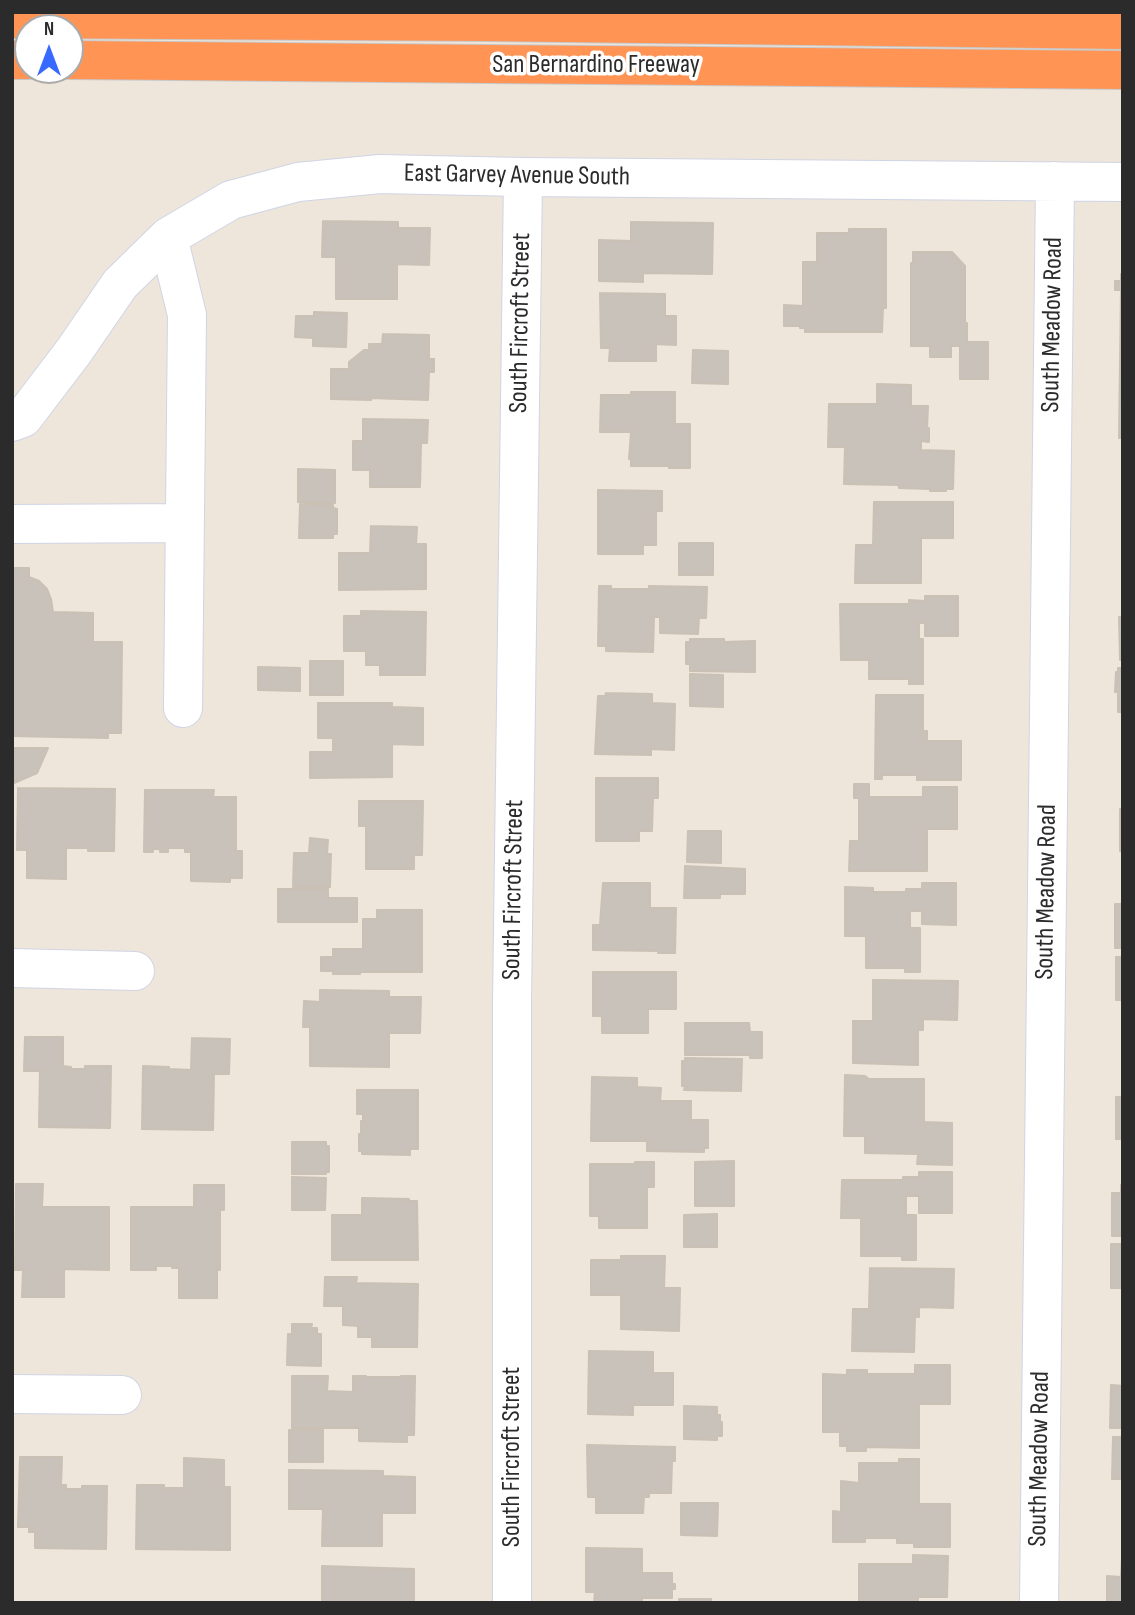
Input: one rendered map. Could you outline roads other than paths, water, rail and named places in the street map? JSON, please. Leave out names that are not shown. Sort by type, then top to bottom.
[{"type":"highway","points":[[12,19],[1123,30]]},
{"type":"highway","name":"San Bernardino Freeway","points":[[84,60],[1123,69]]},
{"type":"street","name":"East Garvey Avenue South","points":[[12,422],[23,418],[120,284],[169,237],[232,200],[298,182],[380,174],[1123,182]]},
{"type":"street","name":"South Fircroft Street","points":[[512,1603],[512,1003],[523,177]]},
{"type":"street","name":"South Meadow Road","points":[[1039,1603],[1055,181]]},
{"type":"street","points":[[169,237],[187,315],[183,708]]},
{"type":"street","points":[[12,524],[185,523]]},
{"type":"street","points":[[12,968],[135,971]]},
{"type":"street","points":[[12,1394],[122,1395]]}]
